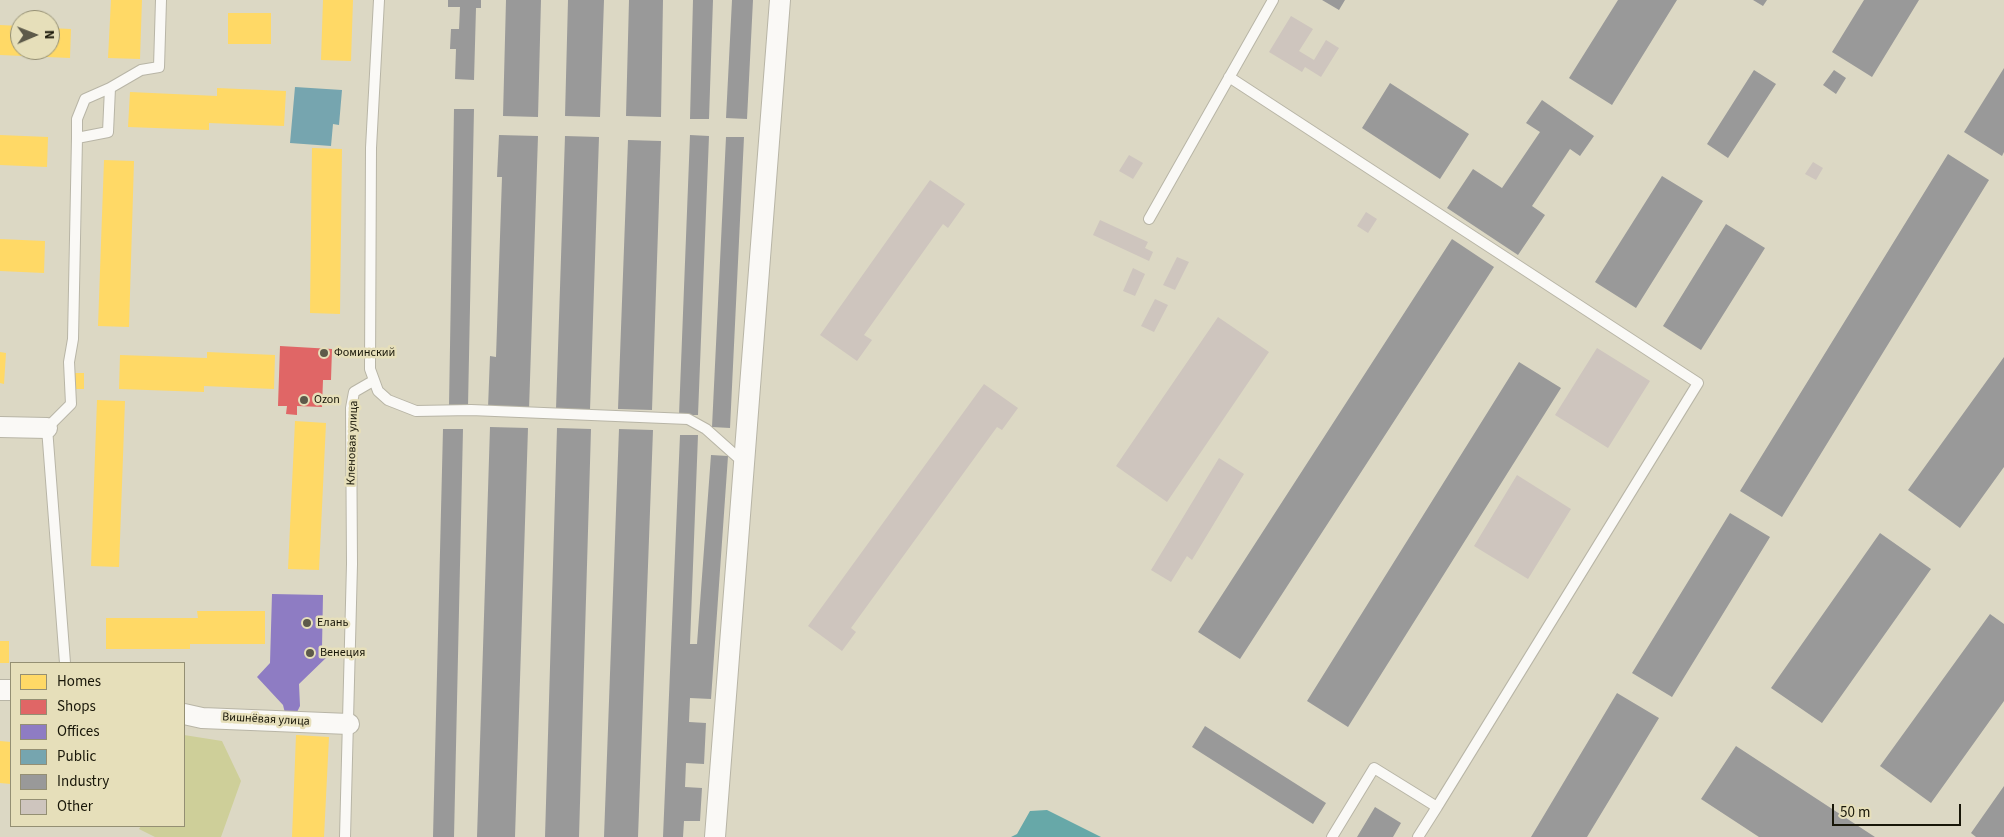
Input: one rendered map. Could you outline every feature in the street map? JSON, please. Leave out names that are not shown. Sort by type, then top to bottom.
[{"type":"street","points":[[715,837],[780,0]]},
{"type":"street","points":[[0,427],[47,428]]},
{"type":"street","name":"Вишнёвая улица","points":[[185,714],[202,718],[349,724]]},
{"type":"lane","points":[[65,662],[47,428],[71,404],[69,362],[74,329],[77,119],[85,99],[110,88],[142,70],[159,67],[161,0]]},
{"type":"lane","points":[[379,0],[371,148],[370,369],[378,390],[388,400],[416,412],[471,410],[688,419],[706,429],[743,462]]},
{"type":"lane","points":[[1149,219],[1273,0]]},
{"type":"lane","points":[[1230,77],[1698,383],[1418,837]]},
{"type":"lane","points":[[77,138],[108,132],[110,88]]},
{"type":"lane","name":"Кленовая улица","points":[[345,837],[349,724],[351,408],[354,392],[373,381]]},
{"type":"lane","points":[[1332,837],[1374,768],[1437,807]]},
{"type":"green space","points":[[185,735],[222,741],[241,781],[221,837],[155,837],[139,829],[140,827],[185,827]]},
{"type":"water","points":[[1047,810],[1101,837],[1011,837],[1017,834],[1030,811]]},
{"type":"building: Homes","points":[[111,0],[142,0],[140,59],[108,58]]},
{"type":"building: Homes","points":[[323,0],[353,0],[351,61],[321,60]]},
{"type":"building: Homes","points":[[228,13],[271,13],[271,44],[228,44]]},
{"type":"building: Homes","points":[[0,25],[10,26],[10,55],[0,55]]},
{"type":"building: Homes","points":[[60,28],[71,29],[70,58],[60,58]]},
{"type":"building: Homes","points":[[217,88],[286,91],[284,126],[209,123],[209,130],[128,127],[130,92],[217,96]]},
{"type":"building: Homes","points":[[0,135],[48,137],[47,167],[0,165]]},
{"type":"building: Homes","points":[[312,148],[342,149],[340,314],[310,313]]},
{"type":"building: Homes","points":[[104,160],[134,161],[129,327],[98,326]]},
{"type":"building: Homes","points":[[0,239],[45,241],[44,273],[0,271]]},
{"type":"building: Homes","points":[[0,352],[6,353],[4,384],[0,383]]},
{"type":"building: Homes","points":[[207,352],[275,355],[274,389],[204,386],[204,392],[119,389],[120,355],[207,358]]},
{"type":"building: Homes","points":[[74,373],[84,373],[84,389],[75,389]]},
{"type":"building: Homes","points":[[97,400],[125,401],[119,567],[91,566]]},
{"type":"building: Homes","points":[[295,421],[326,423],[319,570],[288,569]]},
{"type":"building: Homes","points":[[197,611],[265,611],[265,644],[190,644],[190,649],[106,649],[106,618],[198,618]]},
{"type":"building: Homes","points":[[0,641],[9,641],[9,663],[0,663]]},
{"type":"building: Homes","points":[[296,735],[329,737],[324,837],[292,837]]},
{"type":"building: Homes","points":[[0,741],[10,742],[10,784],[0,783]]},
{"type":"building: Shops","points":[[280,346],[332,349],[331,380],[323,380],[322,407],[297,406],[297,415],[286,414],[287,406],[278,406]]},
{"type":"building: Offices","points":[[272,594],[323,595],[322,648],[329,655],[299,684],[300,706],[297,712],[285,713],[283,705],[257,677],[270,663]]},
{"type":"building: Public","points":[[295,87],[342,90],[339,125],[333,124],[331,146],[290,143]]},
{"type":"building: Industry","points":[[448,0],[481,0],[481,8],[476,8],[474,80],[455,79],[456,49],[450,49],[451,29],[459,29],[460,7],[448,7]]},
{"type":"building: Industry","points":[[506,0],[541,0],[538,117],[503,116]]},
{"type":"building: Industry","points":[[568,0],[604,0],[600,117],[565,116]]},
{"type":"building: Industry","points":[[629,0],[663,0],[661,117],[626,116]]},
{"type":"building: Industry","points":[[693,0],[713,0],[709,119],[690,119]]},
{"type":"building: Industry","points":[[732,0],[753,0],[747,119],[726,118]]},
{"type":"building: Industry","points":[[1322,0],[1345,0],[1339,10]]},
{"type":"building: Industry","points":[[1618,0],[1677,0],[1612,105],[1569,78]]},
{"type":"building: Industry","points":[[1753,0],[1767,0],[1763,6]]},
{"type":"building: Industry","points":[[1864,0],[1919,0],[1872,77],[1832,52]]},
{"type":"building: Industry","points":[[2004,68],[2004,152],[2002,156],[1964,132]]},
{"type":"building: Industry","points":[[1754,70],[1776,84],[1728,158],[1707,144]]},
{"type":"building: Industry","points":[[1834,70],[1846,78],[1836,94],[1823,85]]},
{"type":"building: Industry","points":[[1390,83],[1469,134],[1440,179],[1362,128]]},
{"type":"building: Industry","points":[[1542,100],[1594,136],[1580,156],[1570,149],[1532,206],[1545,215],[1518,255],[1447,208],[1473,169],[1502,188],[1540,132],[1526,123]]},
{"type":"building: Industry","points":[[454,109],[474,109],[468,406],[449,406]]},
{"type":"building: Industry","points":[[499,135],[538,136],[529,410],[488,408],[490,356],[496,357],[502,177],[497,177]]},
{"type":"building: Industry","points":[[690,135],[709,136],[698,415],[679,415]]},
{"type":"building: Industry","points":[[565,136],[599,137],[590,410],[556,409]]},
{"type":"building: Industry","points":[[726,137],[744,137],[730,428],[712,427]]},
{"type":"building: Industry","points":[[628,140],[661,141],[652,410],[618,409]]},
{"type":"building: Industry","points":[[1948,154],[1989,180],[1782,517],[1740,491]]},
{"type":"building: Industry","points":[[1662,176],[1703,201],[1636,308],[1595,282]]},
{"type":"building: Industry","points":[[1726,224],[1765,248],[1701,350],[1663,326]]},
{"type":"building: Industry","points":[[1452,239],[1494,267],[1240,659],[1198,632]]},
{"type":"building: Industry","points":[[2004,357],[2004,467],[1960,528],[1908,490]]},
{"type":"building: Industry","points":[[1519,362],[1561,388],[1348,727],[1307,701]]},
{"type":"building: Industry","points":[[490,427],[528,428],[515,837],[477,837]]},
{"type":"building: Industry","points":[[557,428],[591,429],[579,837],[545,837]]},
{"type":"building: Industry","points":[[443,429],[463,429],[454,837],[433,837]]},
{"type":"building: Industry","points":[[619,429],[653,430],[638,837],[604,837]]},
{"type":"building: Industry","points":[[680,435],[698,435],[690,644],[697,644],[711,455],[728,456],[711,699],[690,698],[689,722],[706,723],[704,764],[686,763],[685,787],[702,788],[700,821],[684,821],[683,837],[663,837]]},
{"type":"building: Industry","points":[[1730,513],[1770,537],[1672,697],[1632,673]]},
{"type":"building: Industry","points":[[1880,533],[1931,569],[1822,723],[1771,688]]},
{"type":"building: Industry","points":[[1990,614],[2004,624],[2004,701],[1931,803],[1880,766]]},
{"type":"building: Industry","points":[[1617,693],[1659,718],[1587,837],[1531,837]]},
{"type":"building: Industry","points":[[1205,726],[1326,803],[1313,824],[1192,747]]},
{"type":"building: Industry","points":[[1736,746],[1875,837],[1759,837],[1701,799]]},
{"type":"building: Industry","points":[[2004,786],[2004,837],[1976,837],[1971,833]]},
{"type":"building: Industry","points":[[1375,807],[1401,823],[1393,837],[1357,837]]},
{"type":"building: Other","points":[[1291,16],[1313,29],[1299,51],[1314,60],[1326,40],[1339,48],[1321,77],[1305,67],[1302,72],[1269,52]]},
{"type":"building: Other","points":[[1129,155],[1143,163],[1133,179],[1119,171]]},
{"type":"building: Other","points":[[1813,162],[1823,168],[1816,180],[1805,174]]},
{"type":"building: Other","points":[[930,180],[965,204],[948,228],[943,224],[864,335],[872,340],[857,361],[820,335]]},
{"type":"building: Other","points":[[1366,212],[1377,219],[1368,233],[1357,226]]},
{"type":"building: Other","points":[[1100,220],[1148,242],[1145,248],[1153,252],[1149,261],[1093,235]]},
{"type":"building: Other","points":[[1177,257],[1189,262],[1175,290],[1163,285]]},
{"type":"building: Other","points":[[1133,268],[1145,274],[1135,296],[1123,291]]},
{"type":"building: Other","points":[[1155,299],[1168,305],[1154,332],[1141,326]]},
{"type":"building: Other","points":[[1218,317],[1269,352],[1167,502],[1116,466]]},
{"type":"building: Other","points":[[1597,348],[1650,381],[1608,448],[1555,415]]},
{"type":"building: Other","points":[[984,384],[1018,408],[1002,430],[997,427],[851,628],[856,632],[842,651],[808,626]]},
{"type":"building: Other","points":[[1219,458],[1244,474],[1192,560],[1187,556],[1171,582],[1151,570]]},
{"type":"building: Other","points":[[1517,475],[1571,509],[1528,579],[1474,546]]},
{"type":"place","name":"Фоминский","points":[[324,353]]},
{"type":"place","name":"Ozon","points":[[304,400]]},
{"type":"place","name":"Елань","points":[[307,623]]},
{"type":"place","name":"Венеция","points":[[310,653]]}]
